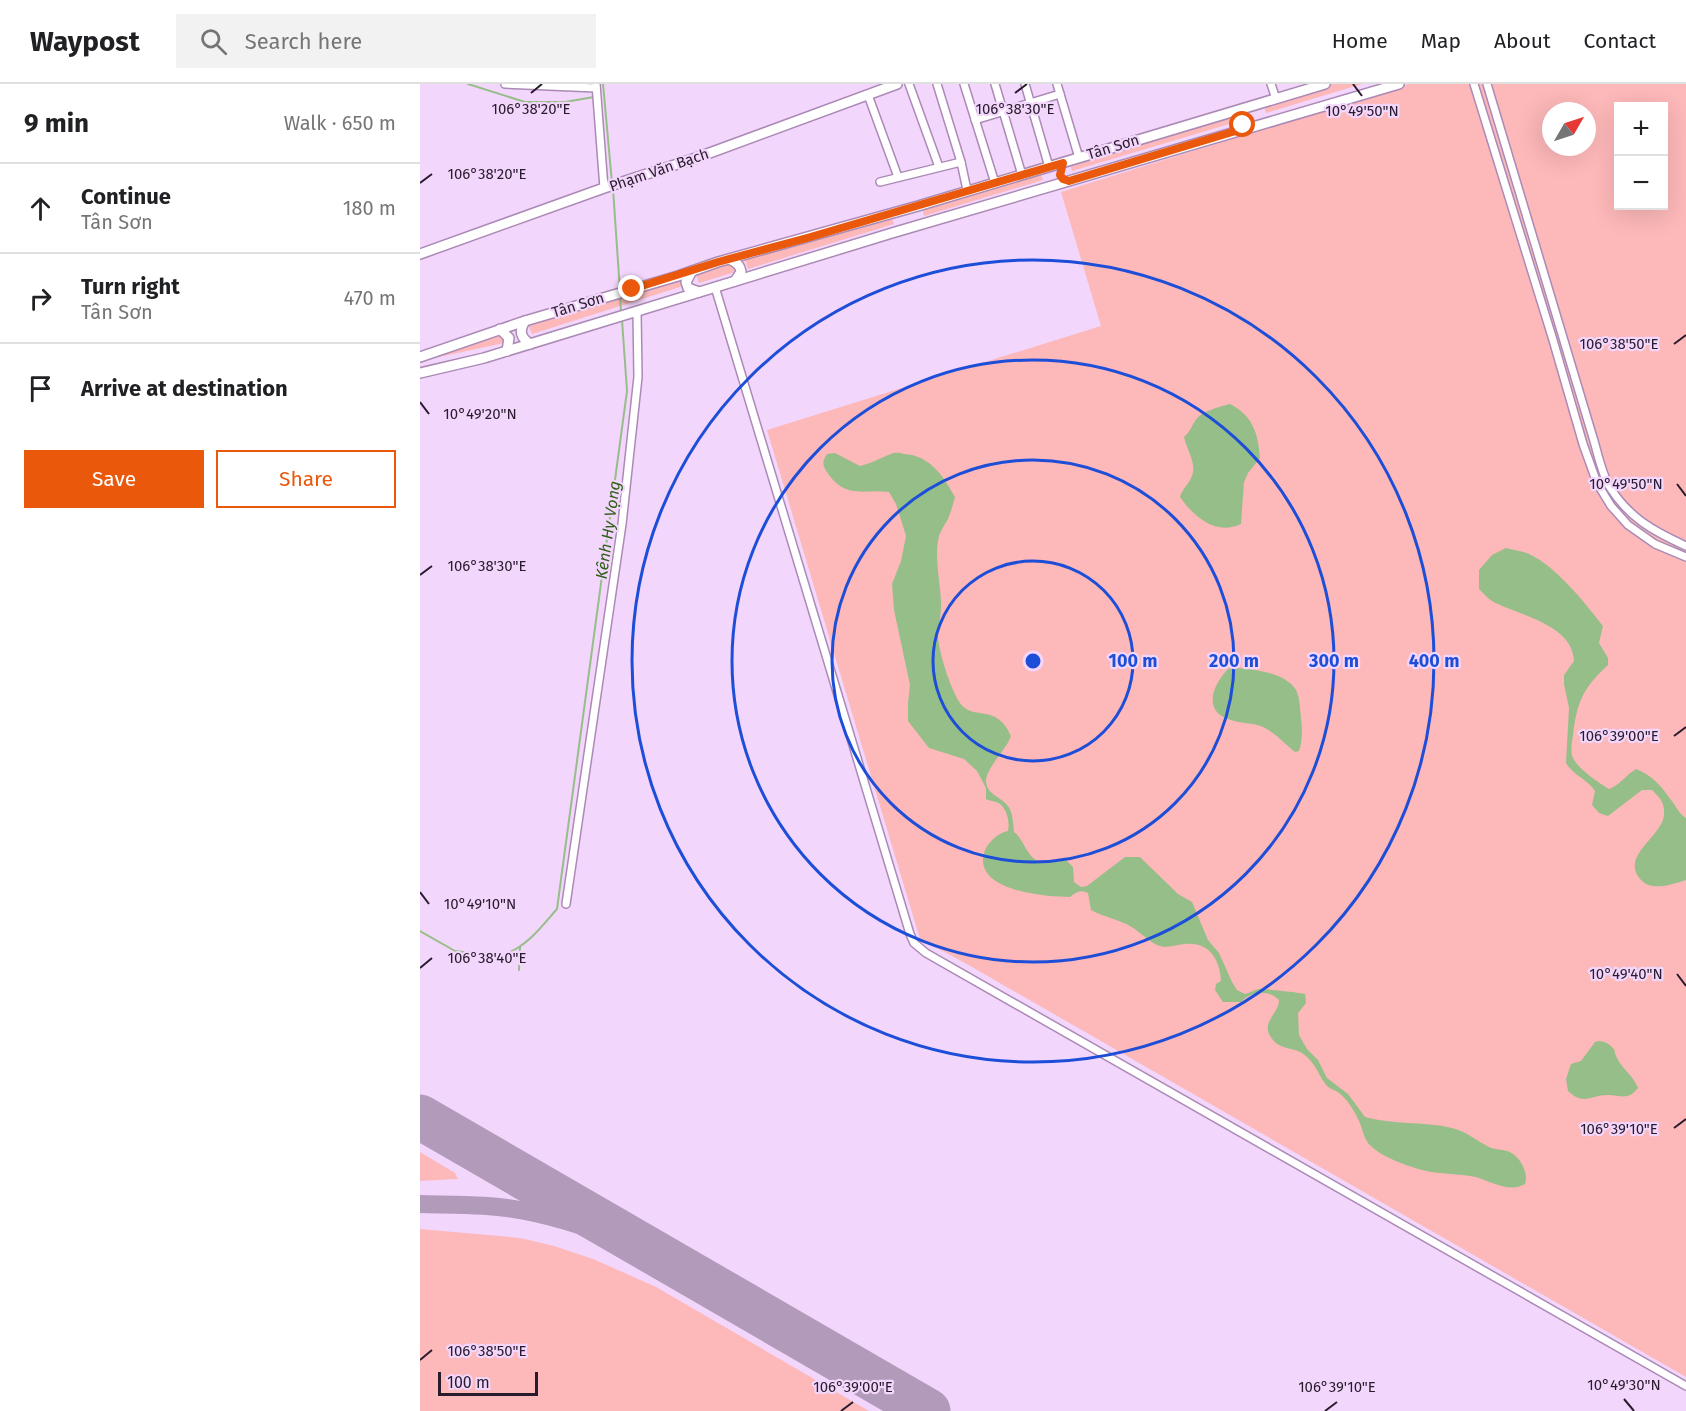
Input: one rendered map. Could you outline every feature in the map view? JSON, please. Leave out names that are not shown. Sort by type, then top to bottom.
[{"type":"street","points":[[505,84],[596,89],[604,188]]},
{"type":"street","name":"Phạm Văn Bạch","points":[[420,254],[897,84]]},
{"type":"street","points":[[909,84],[939,167]]},
{"type":"street","points":[[937,84],[961,162],[967,190]]},
{"type":"street","points":[[964,84],[995,183]]},
{"type":"street","points":[[995,84],[1022,175]]},
{"type":"street","points":[[1025,84],[1049,167]]},
{"type":"street","points":[[1057,84],[1079,158]]},
{"type":"street","points":[[1271,84],[1276,99]]},
{"type":"street","name":"Tân Sơn","points":[[420,357],[525,321],[692,272],[718,262],[1038,171],[1324,84]]},
{"type":"street","name":"Tân Sơn","points":[[420,373],[507,351],[892,232],[1399,84]]},
{"type":"street","points":[[1474,84],[1538,289],[1583,444],[1597,483],[1611,506],[1628,525],[1643,537],[1686,557]]},
{"type":"street","points":[[1487,84],[1526,220],[1608,484],[1641,522],[1654,531],[1686,546]]},
{"type":"street","points":[[975,120],[1060,94]]},
{"type":"street","points":[[868,95],[898,177]]},
{"type":"street","points":[[1257,105],[1253,113],[1263,122]]},
{"type":"street","points":[[1483,110],[1495,107]]},
{"type":"street","points":[[1232,111],[1243,118],[1243,125],[1239,130]]},
{"type":"street","points":[[880,182],[961,162]]},
{"type":"street","points":[[1063,163],[1060,175],[1069,181]]},
{"type":"street","points":[[1038,171],[1048,177],[1044,188]]},
{"type":"street","points":[[918,206],[913,215],[921,224]]},
{"type":"street","points":[[892,213],[901,221],[899,228],[892,232]]},
{"type":"street","points":[[1518,223],[1526,220]]},
{"type":"street","points":[[731,260],[737,262],[741,272],[735,281]]},
{"type":"street","points":[[692,272],[686,282],[688,288],[700,292]]},
{"type":"street","points":[[1538,289],[1547,285]]},
{"type":"street","points":[[715,287],[903,912],[915,943],[926,953],[1686,1386]]},
{"type":"street","points":[[566,904],[622,524],[638,377],[637,312]]},
{"type":"street","points":[[525,321],[521,334],[523,339],[530,344]]},
{"type":"street","points":[[500,329],[509,338],[507,351]]},
{"type":"street","points":[[1553,340],[1563,338]]},
{"type":"street","points":[[1583,444],[1593,441]]},
{"type":"street","points":[[1611,506],[1620,499]]},
{"type":"shaded area","points":[[1319,84],[1362,84],[1266,113],[1262,101]]},
{"type":"shaded area","points":[[1408,84],[1686,84],[1686,1377],[920,939],[767,430],[1101,326],[1061,192]]},
{"type":"shaded area","points":[[1232,110],[1236,122],[1072,171],[1069,161]]},
{"type":"shaded area","points":[[1039,170],[1043,180],[924,216],[921,205]]},
{"type":"shaded area","points":[[890,213],[894,224],[748,269],[744,257]]},
{"type":"shaded area","points":[[731,261],[735,272],[699,283],[695,272]]},
{"type":"shaded area","points":[[680,276],[683,286],[532,334],[527,322]]},
{"type":"shaded area","points":[[499,331],[504,343],[420,361]]},
{"type":"shaded area","points":[[1230,404],[1244,414],[1253,426],[1260,458],[1244,482],[1241,524],[1223,528],[1214,526],[1199,517],[1180,497],[1190,480],[1193,469],[1192,458],[1184,437],[1201,415]]},
{"type":"shaded area","points":[[835,453],[860,466],[894,453],[913,455],[935,468],[955,497],[938,543],[937,560],[941,606],[938,637],[941,652],[949,681],[960,703],[972,711],[999,719],[1011,736],[989,770],[986,781],[991,792],[1009,808],[1014,832],[1029,854],[1042,862],[1066,860],[1073,867],[1074,882],[1081,887],[1087,886],[1125,857],[1140,857],[1178,894],[1192,902],[1208,940],[1219,953],[1237,990],[1245,994],[1260,989],[1305,994],[1306,1003],[1298,1013],[1299,1035],[1307,1049],[1318,1060],[1327,1078],[1348,1094],[1365,1117],[1441,1126],[1462,1131],[1489,1147],[1507,1151],[1516,1156],[1526,1175],[1525,1184],[1507,1187],[1476,1177],[1431,1172],[1408,1166],[1377,1151],[1369,1144],[1350,1104],[1339,1093],[1327,1086],[1309,1059],[1304,1054],[1278,1044],[1269,1034],[1268,1025],[1279,1000],[1275,996],[1260,993],[1245,998],[1241,1002],[1223,1002],[1215,990],[1216,984],[1221,981],[1218,966],[1212,953],[1200,945],[1184,944],[1167,947],[1157,945],[1130,926],[1091,910],[1088,893],[1078,892],[1070,897],[1027,893],[997,882],[987,873],[983,862],[986,848],[995,837],[1008,831],[1009,828],[1004,809],[998,803],[986,799],[986,788],[977,771],[964,759],[929,748],[908,721],[910,685],[894,610],[892,584],[901,561],[906,536],[896,504],[889,492],[849,490],[836,482],[825,470],[823,462],[827,454]]},
{"type":"shaded area","points":[[1506,548],[1529,554],[1550,567],[1603,626],[1599,643],[1608,658],[1608,665],[1587,689],[1579,704],[1572,740],[1572,756],[1584,771],[1609,789],[1636,769],[1647,774],[1660,786],[1686,818],[1686,880],[1663,886],[1651,886],[1641,880],[1636,871],[1635,863],[1638,855],[1662,823],[1664,815],[1664,807],[1652,790],[1642,790],[1608,816],[1599,813],[1592,805],[1595,791],[1566,763],[1569,708],[1564,675],[1574,661],[1571,649],[1556,631],[1533,618],[1495,603],[1479,589],[1479,570],[1492,555]]},
{"type":"shaded area","points":[[1236,668],[1277,676],[1291,684],[1296,690],[1302,726],[1299,751],[1295,752],[1265,728],[1228,719],[1215,709],[1213,696],[1218,681],[1228,669]]},
{"type":"shaded area","points":[[1595,1042],[1606,1042],[1612,1047],[1618,1060],[1634,1080],[1638,1088],[1631,1095],[1602,1095],[1583,1099],[1568,1091],[1566,1079],[1571,1064],[1581,1061]]},
{"type":"shaded area","points":[[420,1152],[455,1173],[458,1179],[420,1181]]},
{"type":"shaded area","points":[[420,1229],[520,1238],[593,1259],[656,1287],[869,1411],[420,1411]]},
{"type":"waterway","points":[[468,84],[525,102],[565,102],[594,97]]},
{"type":"waterway","name":"Kênh Hy Vọng","points":[[603,84],[612,183]]},
{"type":"waterway","name":"Kênh Hy Vọng","points":[[613,189],[620,291]]},
{"type":"waterway","name":"Kênh Hy Vọng","points":[[620,296],[621,312]]},
{"type":"waterway","name":"Kênh Hy Vọng","points":[[508,953],[529,940],[557,909],[627,391],[622,320]]},
{"type":"waterway","name":"Kênh Hy Vọng","points":[[420,931],[455,951],[500,953]]},
{"type":"waterway","points":[[519,970],[520,947]]},
{"type":"taxiway","points":[[420,1204],[486,1206],[541,1214],[648,1249]]},
{"type":"runway","points":[[420,1117],[928,1411]]},
{"type":"route","points":[[632,289],[1063,163],[1060,175],[1069,181],[1239,130],[1243,125]]}]
